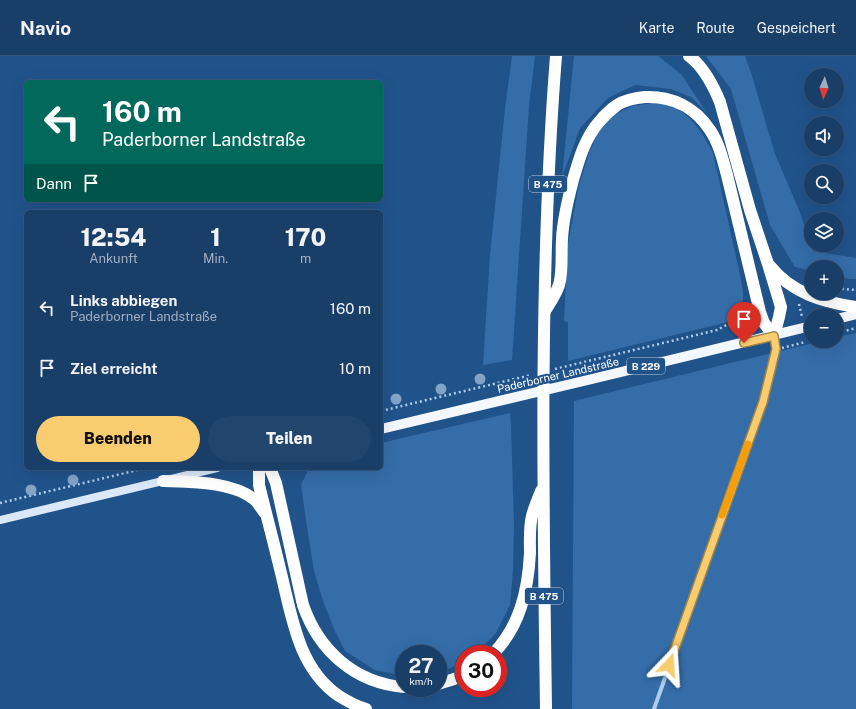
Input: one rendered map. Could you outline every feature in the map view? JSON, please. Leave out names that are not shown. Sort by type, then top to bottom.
[{"type":"highway","name":"B 475","points":[[546,709],[543,436],[544,312],[547,205],[556,56]]},
{"type":"highway","points":[[689,56],[704,71],[720,102],[750,210],[781,307],[780,317],[774,336]]},
{"type":"highway","points":[[544,312],[560,284],[562,238],[566,208],[578,163],[587,139],[598,122],[617,105],[632,99],[652,97],[663,98],[673,100],[692,111],[709,128],[715,137],[727,175],[760,312],[764,323],[774,336]]},
{"type":"highway","points":[[768,264],[784,281],[804,293],[823,300],[856,307]]},
{"type":"highway","points":[[259,470],[259,484],[294,626],[302,651],[321,681],[332,691],[349,702],[366,709]]},
{"type":"highway","points":[[271,470],[276,482],[304,605],[308,618],[315,631],[333,655],[358,674],[371,680],[395,685]]},
{"type":"highway","points":[[163,481],[206,483],[231,488],[247,495],[256,502],[267,516]]},
{"type":"highway","points":[[501,645],[511,631],[525,594],[532,517],[544,484]]},
{"type":"main road","points":[[844,317],[856,314]]},
{"type":"main road","name":"Paderborner Landstraße","points":[[383,429],[804,328]]},
{"type":"main road","points":[[0,520],[209,470]]},
{"type":"street","points":[[654,709],[763,402],[776,349],[774,336]]},
{"type":"path","points":[[844,289],[856,290]]},
{"type":"path","points":[[781,307],[799,303]]},
{"type":"path","points":[[551,370],[718,330],[740,318],[760,312]]},
{"type":"path","points":[[844,331],[856,328]]},
{"type":"path","points":[[776,349],[804,342]]},
{"type":"path","points":[[383,411],[536,374]]},
{"type":"path","points":[[0,503],[138,470]]},
{"type":"shaded area","points":[[512,56],[535,56],[529,106],[512,360],[483,365],[490,255]]},
{"type":"shaded area","points":[[574,56],[658,56],[681,74],[707,113],[691,97],[671,89],[635,85],[608,98],[580,128],[562,177]]},
{"type":"shaded area","points":[[706,56],[745,56],[775,154],[804,225],[804,252],[819,252],[856,258],[856,279],[844,278],[844,260],[804,260],[804,269],[795,267],[770,225],[731,89]]},
{"type":"shaded area","points":[[653,103],[673,107],[693,121],[702,133],[713,153],[742,286],[743,303],[739,313],[724,323],[568,361],[568,322],[564,321],[568,244],[579,185],[589,153],[599,130],[614,115],[632,106]]},
{"type":"shaded area","points":[[856,333],[856,709],[572,709],[574,401],[804,345],[804,348],[844,348],[844,336]]},
{"type":"shaded area","points":[[510,413],[514,523],[513,570],[510,605],[496,633],[485,645],[455,645],[455,666],[447,670],[447,645],[395,645],[395,674],[375,670],[345,651],[334,629],[323,601],[314,571],[301,485],[308,470],[383,470],[383,443]]},
{"type":"slow traffic","points":[[722,515],[748,444]]},
{"type":"route","points":[[669,665],[763,402],[770,376],[776,349],[774,336],[744,343]]}]
